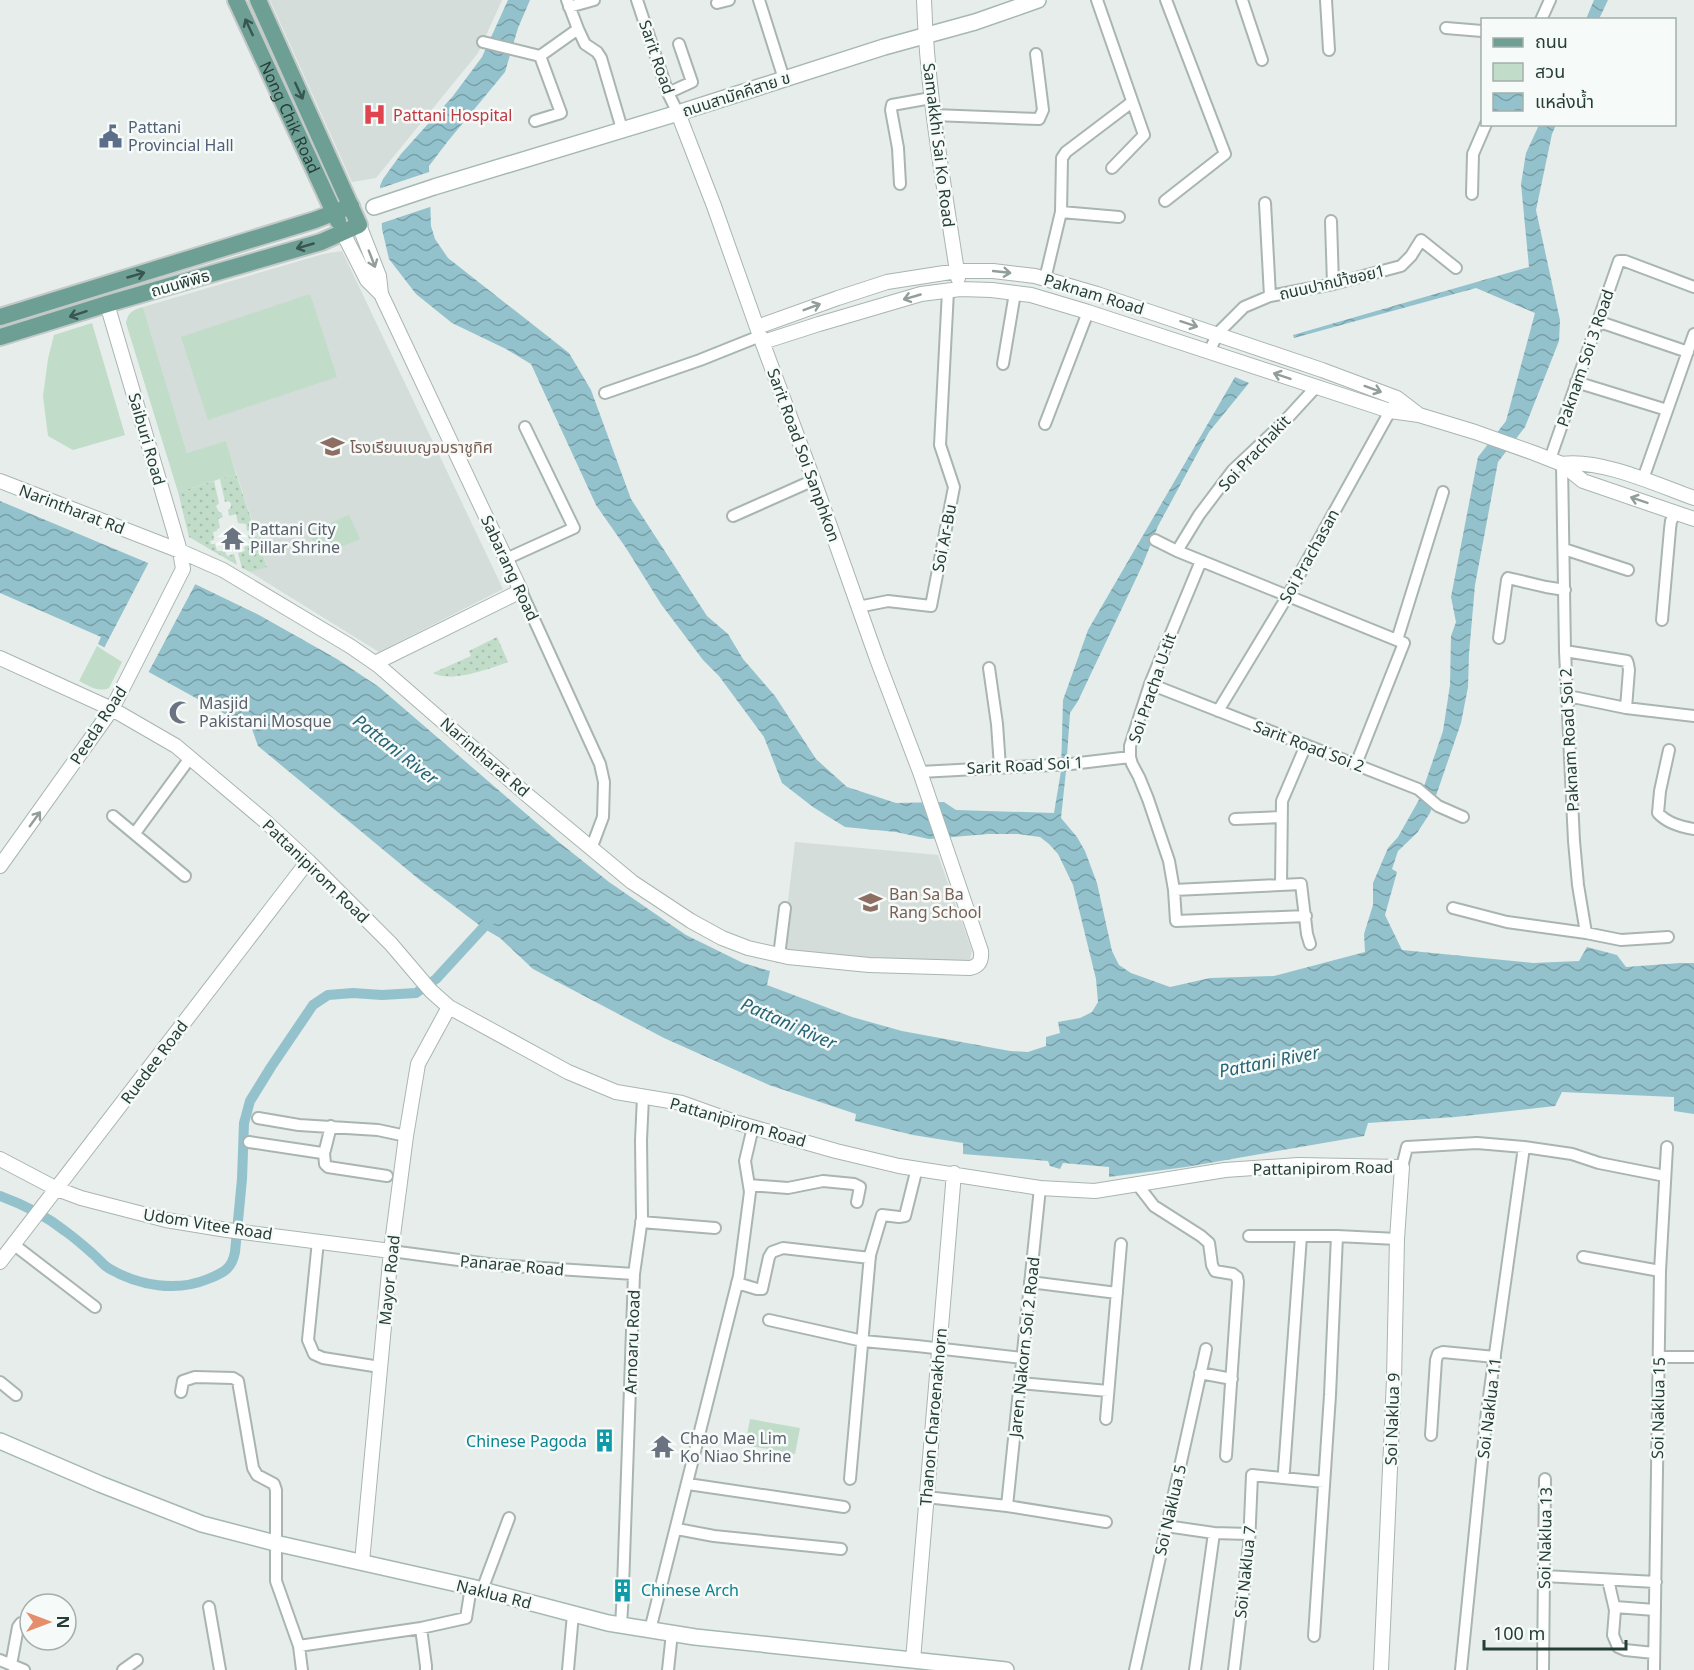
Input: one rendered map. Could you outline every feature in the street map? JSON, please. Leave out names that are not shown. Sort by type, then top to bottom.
[{"type":"main road","name":"Nong Chik Road","points":[[236,0],[343,233]]},
{"type":"main road","points":[[258,0],[359,225],[372,208]]},
{"type":"main road","name":"ถนนสามัคคีสาย ข","points":[[372,208],[925,35],[975,22],[1038,0]]},
{"type":"main road","name":"ถนนพิพิธ","points":[[0,317],[315,220],[351,206]]},
{"type":"main road","points":[[351,206],[372,208]]},
{"type":"main road","name":"ถนนพิพิธ","points":[[0,338],[321,242],[359,225]]},
{"type":"main road","points":[[181,262],[187,281]]},
{"type":"main road","points":[[111,283],[112,303]]},
{"type":"main road","points":[[40,305],[46,324]]},
{"type":"main road","name":"Naklua Rd","points":[[0,1441],[202,1524],[275,1543],[476,1588],[621,1625],[672,1633],[1006,1670]]},
{"type":"street","points":[[594,0],[568,4],[585,44],[597,52],[601,58],[622,129]]},
{"type":"street","name":"Sarit Road","points":[[637,0],[668,93],[678,113]]},
{"type":"street","points":[[717,3],[729,0]]},
{"type":"street","points":[[759,0],[784,79]]},
{"type":"street","name":"Samakkhi Sai Ko Road","points":[[924,0],[933,115],[957,271],[954,290]]},
{"type":"street","points":[[1097,0],[1144,135],[1112,168]]},
{"type":"street","points":[[1165,201],[1225,154],[1166,0]]},
{"type":"street","points":[[1242,0],[1262,60]]},
{"type":"street","points":[[1326,0],[1329,51]]},
{"type":"street","points":[[1542,18],[1550,0]]},
{"type":"street","points":[[1446,28],[1481,31]]},
{"type":"street","points":[[483,42],[540,56],[578,29]]},
{"type":"street","points":[[668,93],[692,82],[679,45]]},
{"type":"street","points":[[933,115],[1038,119],[1043,110],[1036,54]]},
{"type":"street","points":[[535,121],[561,113],[540,56]]},
{"type":"street","points":[[900,184],[892,105],[931,98]]},
{"type":"street","points":[[1045,279],[1061,212],[1062,158],[1066,152],[1132,102]]},
{"type":"street","name":"Sarit Road Soi Sanphkon","points":[[678,113],[920,772],[981,951],[980,961]]},
{"type":"street","points":[[1472,194],[1473,154],[1485,126]]},
{"type":"street","points":[[1265,203],[1270,296]]},
{"type":"street","points":[[1061,212],[1119,217]]},
{"type":"street","points":[[1331,221],[1333,284]]},
{"type":"street","name":"Sabarang Road","points":[[359,225],[379,276],[381,294],[600,764],[604,782],[603,817],[591,849]]},
{"type":"street","name":"Sabarang Road","points":[[343,233],[367,280],[381,294]]},
{"type":"street","name":"ถนนปากนำ้ซอย1","points":[[1209,352],[1218,333],[1244,307],[1270,296],[1333,284],[1401,266],[1411,256],[1421,240],[1456,268]]},
{"type":"street","name":"Paknam Soi 3 Road","points":[[1556,461],[1576,382],[1617,264],[1622,260],[1694,287]]},
{"type":"street","name":"Paknam Road","points":[[760,335],[822,303],[887,282],[957,271],[993,271],[1045,279],[1218,333],[1397,398],[1419,415]]},
{"type":"street","name":"Paknam Road","points":[[760,335],[819,324],[921,294],[954,290],[992,290],[1031,295],[1390,411],[1419,415],[1475,432],[1556,461],[1583,481],[1694,519]]},
{"type":"street","name":"Soi Ar-Bu","points":[[858,607],[888,601],[931,606],[954,487],[940,446],[954,290]]},
{"type":"street","points":[[1003,364],[1015,293]]},
{"type":"street","name":"Saiburi Road","points":[[112,303],[180,551],[183,569],[181,575]]},
{"type":"street","points":[[1045,424],[1088,312]]},
{"type":"street","points":[[1597,321],[1688,352]]},
{"type":"street","points":[[1643,479],[1694,334]]},
{"type":"street","points":[[605,393],[700,360],[760,335]]},
{"type":"street","points":[[1576,382],[1667,410]]},
{"type":"street","name":"Soi Prachakit","points":[[1177,551],[1199,515],[1233,470],[1282,424],[1316,387]]},
{"type":"street","name":"Soi Prachasan","points":[[1218,711],[1287,597],[1397,398]]},
{"type":"street","points":[[506,559],[573,528],[525,427]]},
{"type":"street","name":"Paknam Road","points":[[1556,461],[1589,463],[1643,479],[1694,498]]},
{"type":"street","name":"Paknam Road Soi 2","points":[[1556,461],[1564,549],[1565,651],[1574,841],[1586,933]]},
{"type":"street","points":[[732,516],[814,480]]},
{"type":"street","name":"Narintharat Rd","points":[[0,481],[223,570],[350,646],[421,700],[526,794],[632,882],[691,921],[722,938],[778,956],[869,965],[970,968],[976,967],[980,961]]},
{"type":"street","points":[[1356,764],[1401,641],[1443,492]]},
{"type":"street","points":[[1662,620],[1671,521],[1676,513]]},
{"type":"street","points":[[1155,540],[1287,597],[1401,641]]},
{"type":"street","points":[[1564,549],[1628,570]]},
{"type":"street","name":"Soi Pracha U-tit","points":[[1202,561],[1150,684],[1130,746],[1130,757],[1169,861],[1176,921],[1306,915]]},
{"type":"street","name":"Peeda Road","points":[[0,866],[112,709],[181,575]]},
{"type":"street","points":[[1499,638],[1508,578],[1546,588],[1565,590]]},
{"type":"street","points":[[375,663],[521,591]]},
{"type":"street","points":[[1565,651],[1627,662],[1629,670],[1626,708]]},
{"type":"street","name":"Pattanipirom Road","points":[[0,658],[112,709],[176,746],[265,821],[308,861],[391,944],[431,991],[449,1007],[568,1072],[616,1092],[682,1103],[753,1127],[899,1166],[1040,1188],[1095,1191],[1225,1170],[1298,1165],[1402,1167]]},
{"type":"street","points":[[989,668],[1000,767]]},
{"type":"street","name":"Sarit Road Soi 2","points":[[1150,684],[1418,789],[1438,806],[1462,817]]},
{"type":"street","points":[[1568,696],[1626,708],[1694,716]]},
{"type":"street","points":[[1281,885],[1282,801],[1306,745]]},
{"type":"street","points":[[1670,750],[1660,791],[1658,813],[1673,823],[1694,829]]},
{"type":"street","name":"Sarit Road Soi 1","points":[[920,772],[1059,765],[1130,757]]},
{"type":"street","points":[[135,833],[190,758]]},
{"type":"street","points":[[113,816],[185,876]]},
{"type":"street","points":[[1235,819],[1281,817]]},
{"type":"street","name":"Ruedee Road","points":[[0,1262],[308,861]]},
{"type":"street","points":[[1174,890],[1301,884],[1310,944]]},
{"type":"street","points":[[778,956],[785,908]]},
{"type":"street","points":[[1453,908],[1507,922],[1621,940],[1668,937]]},
{"type":"street","name":"Mayor Road","points":[[362,1562],[391,1251],[406,1136],[418,1065],[449,1007]]},
{"type":"street","name":"Arnoaru Road","points":[[621,1625],[634,1274],[641,1222],[643,1097]]},
{"type":"street","points":[[258,1118],[299,1125],[378,1130],[406,1136]]},
{"type":"street","points":[[332,1126],[324,1153],[325,1164],[328,1167],[387,1176]]},
{"type":"street","points":[[650,1630],[737,1283],[750,1192],[745,1161],[753,1127]]},
{"type":"street","points":[[249,1142],[324,1153]]},
{"type":"street","points":[[1402,1167],[1407,1147],[1477,1143],[1572,1154],[1599,1163],[1665,1176]]},
{"type":"street","name":"Soi Naklua 11","points":[[1461,1670],[1487,1411],[1524,1147]]},
{"type":"street","name":"Soi Naklua 15","points":[[1654,1670],[1660,1271],[1667,1147]]},
{"type":"street","name":"Udom Vitee Road","points":[[0,1159],[57,1189],[81,1198],[166,1220],[391,1251]]},
{"type":"street","name":"Soi Naklua 9","points":[[1381,1670],[1397,1239],[1402,1167]]},
{"type":"street","points":[[850,1479],[870,1258],[882,1215],[905,1216],[918,1168]]},
{"type":"street","name":"Thanon Charoenakhorn","points":[[913,1660],[954,1173]]},
{"type":"street","points":[[748,1185],[788,1188],[823,1181],[854,1184],[860,1186],[857,1202]]},
{"type":"street","points":[[1137,1184],[1155,1206],[1209,1243],[1215,1271],[1233,1274],[1237,1277],[1227,1456]]},
{"type":"street","name":"Jaren Nakorn Soi 2 Road","points":[[1007,1506],[1040,1188]]},
{"type":"street","points":[[641,1222],[715,1228]]},
{"type":"street","points":[[1249,1236],[1397,1239]]},
{"type":"street","points":[[1284,1471],[1300,1236]]},
{"type":"street","points":[[1314,1636],[1337,1236]]},
{"type":"street","points":[[318,1241],[308,1340],[314,1354],[323,1358],[381,1367]]},
{"type":"street","points":[[14,1245],[95,1308]]},
{"type":"street","points":[[1106,1419],[1121,1245]]},
{"type":"street","points":[[737,1283],[762,1289],[769,1257],[772,1252],[783,1248],[870,1258]]},
{"type":"street","name":"Panarae Road","points":[[391,1251],[496,1265],[634,1274]]},
{"type":"street","points":[[1583,1257],[1660,1271]]},
{"type":"street","points":[[1030,1282],[1117,1293]]},
{"type":"street","points":[[769,1320],[863,1341],[1022,1358]]},
{"type":"street","name":"Soi Naklua 5","points":[[1135,1670],[1206,1349]]},
{"type":"street","points":[[1431,1435],[1438,1354],[1443,1352],[1495,1357]]},
{"type":"street","points":[[1659,1357],[1694,1358]]},
{"type":"street","points":[[1200,1373],[1232,1379]]},
{"type":"street","points":[[181,1392],[183,1381],[195,1377],[233,1378],[238,1381],[254,1468],[257,1475],[274,1484],[276,1490],[276,1581],[299,1646],[302,1670]]},
{"type":"street","points":[[0,1382],[16,1395]]},
{"type":"street","points":[[1020,1383],[1108,1391]]},
{"type":"street","name":"Soi Naklua 7","points":[[1234,1670],[1249,1534],[1252,1475],[1324,1482]]},
{"type":"street","name":"Soi Naklua 13","points":[[1543,1670],[1545,1479]]},
{"type":"street","points":[[688,1485],[844,1508]]},
{"type":"street","points":[[926,1497],[1007,1506],[1106,1522]]},
{"type":"street","points":[[299,1646],[421,1628],[466,1618],[476,1588],[509,1518]]},
{"type":"street","points":[[1166,1526],[1214,1533],[1249,1534]]},
{"type":"street","points":[[677,1529],[714,1536],[841,1549]]},
{"type":"street","points":[[1195,1670],[1214,1533]]},
{"type":"street","points":[[1544,1575],[1656,1582]]},
{"type":"street","points":[[1608,1580],[1615,1607],[1613,1635],[1618,1647],[1625,1650],[1654,1653]]},
{"type":"street","points":[[209,1607],[220,1670]]},
{"type":"street","points":[[1615,1607],[1655,1610]]},
{"type":"street","points":[[568,1670],[573,1614]]},
{"type":"street","points":[[11,1665],[18,1627]]},
{"type":"street","points":[[421,1628],[426,1670]]},
{"type":"street","points":[[668,1670],[672,1633]]},
{"type":"street","points":[[0,1660],[24,1670]]},
{"type":"street","points":[[123,1670],[137,1660]]},
{"type":"shaded area","name":"Pattani Hospital","points":[[270,0],[502,0],[478,53],[376,178],[352,182]]},
{"type":"shaded area","name":"โรงเรียนเบญจมราชูทิศ","points":[[342,251],[503,589],[379,652],[250,572],[267,566],[226,442],[187,453],[143,307],[323,254]]},
{"type":"shaded area","name":"Ban Sa Ba Rang School","points":[[795,842],[938,855],[972,951],[970,959],[964,965],[852,960],[782,951]]},
{"type":"green space","points":[[310,294],[337,377],[208,420],[181,337]]},
{"type":"green space","points":[[143,307],[187,453],[226,441],[236,474],[178,492],[126,323],[132,312]]},
{"type":"green space","points":[[92,323],[125,435],[73,450],[48,436],[43,396],[48,359],[54,335]]},
{"type":"green space","points":[[236,474],[267,567],[250,572],[242,568],[238,553],[245,551],[246,543],[250,542],[248,535],[254,533],[253,530],[247,531],[246,524],[238,523],[236,514],[229,516],[228,510],[231,503],[225,502],[220,479]]},
{"type":"green space","points":[[214,481],[219,503],[216,506],[223,517],[218,519],[220,528],[213,532],[214,540],[210,541],[211,544],[215,544],[217,551],[225,551],[227,556],[234,554],[237,565],[189,537],[178,492]]},
{"type":"green space","points":[[349,515],[360,539],[319,556],[309,532]]},
{"type":"green space","points":[[497,637],[508,662],[460,676],[441,676],[433,673],[471,656],[469,651]]},
{"type":"green space","points":[[97,646],[122,662],[109,688],[101,690],[79,681]]},
{"type":"green space","points":[[750,1419],[800,1428],[795,1454],[745,1445]]},
{"type":"water","name":"Pattani River","points":[[508,0],[530,0],[518,28],[505,72],[429,166],[431,226],[435,239],[448,258],[569,353],[591,390],[631,499],[707,616],[728,634],[743,659],[775,696],[816,759],[847,787],[896,803],[944,802],[956,810],[1054,813],[1061,771],[1063,700],[1088,630],[1235,377],[1249,383],[1209,432],[1158,526],[1142,566],[1078,701],[1070,713],[1061,818],[1085,851],[1097,883],[1112,951],[1119,965],[1131,973],[1170,987],[1210,978],[1274,976],[1365,952],[1364,934],[1373,905],[1373,883],[1388,848],[1398,837],[1420,798],[1443,731],[1450,685],[1451,636],[1456,622],[1451,597],[1478,457],[1506,421],[1535,313],[1476,288],[1294,338],[1293,335],[1529,267],[1521,184],[1526,153],[1539,126],[1556,126],[1536,210],[1560,320],[1559,341],[1525,427],[1498,462],[1475,585],[1468,687],[1461,723],[1430,813],[1417,833],[1398,851],[1392,869],[1397,872],[1385,915],[1402,950],[1533,963],[1579,961],[1587,947],[1617,955],[1626,967],[1694,963],[1694,1114],[1674,1111],[1674,1097],[1562,1092],[1555,1106],[1455,1117],[1368,1123],[1364,1136],[1186,1167],[1109,1177],[1109,1167],[1063,1163],[1060,1169],[1050,1166],[1048,1161],[963,1154],[963,1143],[913,1135],[855,1121],[856,1114],[769,1085],[664,1038],[533,969],[500,938],[483,928],[421,881],[258,746],[252,729],[98,644],[101,637],[0,593],[0,501],[172,573],[259,615],[337,659],[379,687],[560,843],[609,882],[686,935],[743,963],[770,971],[767,985],[852,1017],[902,1031],[1010,1051],[1028,1052],[1046,1046],[1046,1037],[1060,1033],[1058,1022],[1080,1018],[1092,1012],[1098,1002],[1096,979],[1073,885],[1058,854],[1049,844],[1040,837],[1018,834],[929,839],[896,832],[845,827],[813,807],[782,783],[764,737],[661,604],[596,505],[531,364],[452,323],[416,294],[389,259],[382,229],[380,186],[383,179],[401,154],[453,96],[482,57]]},
{"type":"water","points":[[1594,0],[1608,0],[1599,18],[1586,18]]},
{"type":"pier","points":[[432,171],[433,206],[379,224],[378,189]]},
{"type":"pier","points":[[150,560],[197,581],[147,675],[103,650]]},
{"type":"waterway","points":[[0,1196],[50,1220],[76,1239],[108,1268],[133,1280],[158,1285],[184,1285],[208,1279],[222,1272],[232,1263],[235,1252],[242,1179],[244,1123],[250,1101],[313,1005],[328,995],[416,993],[436,979],[493,917]]},
{"type":"place","name":"Pattani Hospital","points":[[375,115]]},
{"type":"place","name":"Pattani Provincial Hall","points":[[110,136]]},
{"type":"place","name":"โรงเรียนเบญจมราชูทิศ","points":[[332,447]]},
{"type":"place","name":"Pattani City Pillar Shrine","points":[[232,538]]},
{"type":"place","name":"Masjid Pakistani Mosque","points":[[181,712]]},
{"type":"place","name":"Ban Sa Ba Rang School","points":[[871,903]]},
{"type":"place","name":"Chinese Pagoda","points":[[605,1441]]},
{"type":"place","name":"Chao Mae Lim Ko Niao Shrine","points":[[662,1447]]},
{"type":"place","name":"Chinese Arch","points":[[623,1590]]}]
